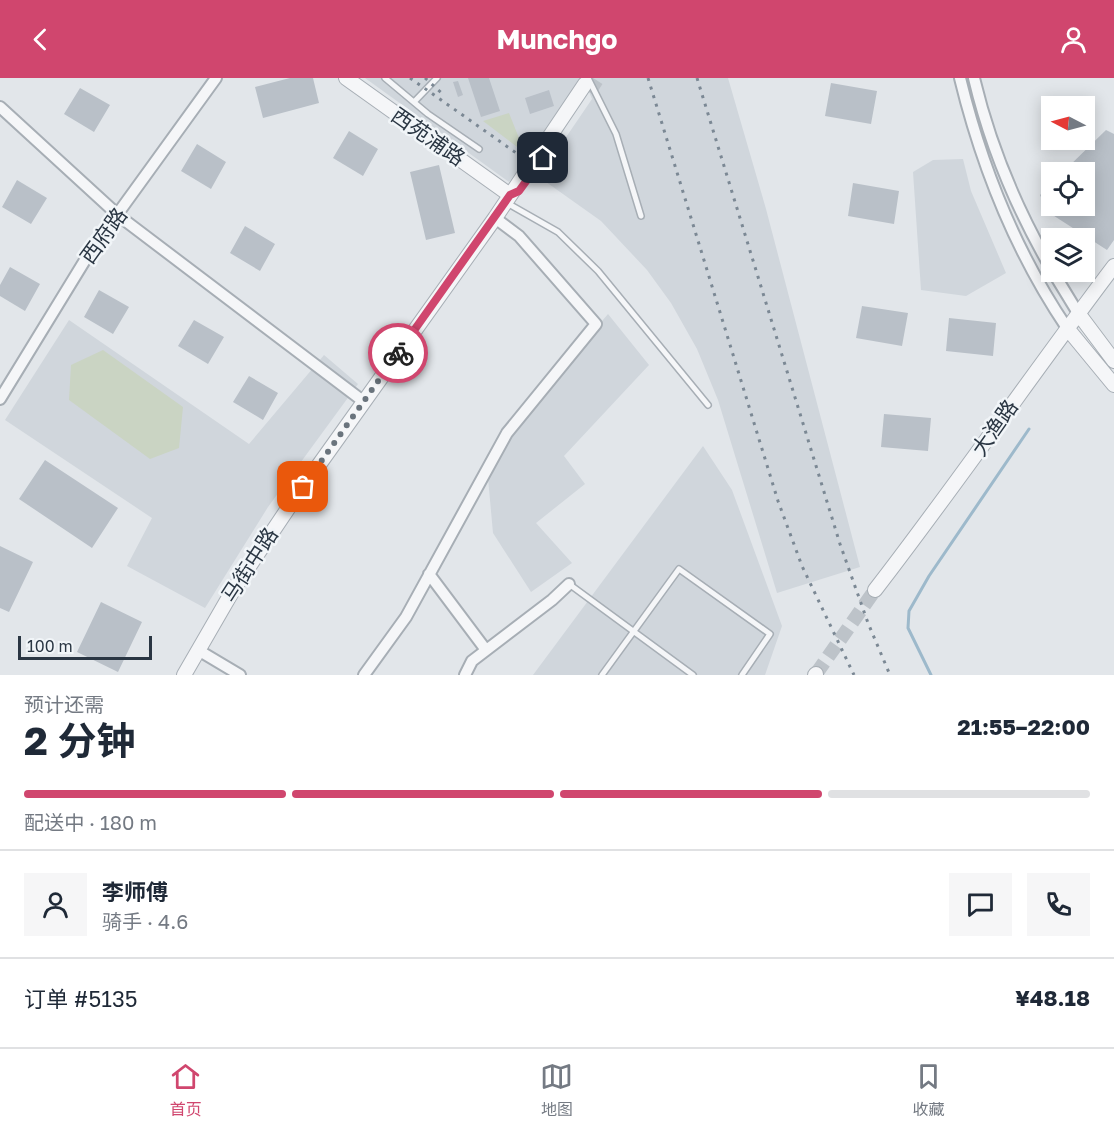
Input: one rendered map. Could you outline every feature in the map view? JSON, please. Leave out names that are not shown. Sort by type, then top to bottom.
[{"type":"street","name":"西府路","points":[[0,399],[90,252],[119,216],[216,78]]},
{"type":"street","name":"西苑浦路","points":[[346,78],[508,199]]},
{"type":"street","points":[[960,78],[975,140],[1002,210],[1043,293],[1067,328],[1114,384]]},
{"type":"street","points":[[974,78],[986,125],[999,160],[1041,248]]},
{"type":"street","name":"马街中路","points":[[183,675],[232,592],[363,401],[588,85]]},
{"type":"street","points":[[0,107],[119,216],[363,401]]},
{"type":"street","points":[[364,675],[406,617],[507,433],[596,324],[519,236],[495,218]]},
{"type":"street","name":"大渔路","points":[[875,590],[937,510],[1114,266]]},
{"type":"street","points":[[1059,282],[1078,313],[1114,361]]},
{"type":"street","points":[[429,574],[486,650]]},
{"type":"street","points":[[465,675],[472,661],[569,584]]},
{"type":"street","points":[[198,650],[240,675]]},
{"type":"lane","points":[[385,78],[479,149]]},
{"type":"lane","points":[[414,102],[437,78]]},
{"type":"lane","points":[[588,85],[616,134],[641,216]]},
{"type":"lane","points":[[508,199],[558,232],[598,271],[708,405]]},
{"type":"lane","points":[[602,675],[679,569],[770,634],[742,675]]},
{"type":"lane","points":[[569,584],[693,675]]},
{"type":"shaded area","points":[[365,78],[728,78],[766,209],[860,567],[777,593],[718,400],[697,349],[671,303],[647,270],[601,221],[539,177],[592,99],[584,80],[509,182]]},
{"type":"shaded area","points":[[963,159],[971,191],[1006,273],[966,296],[921,290],[913,172],[933,160]]},
{"type":"shaded area","points":[[608,314],[649,365],[564,456],[585,484],[536,523],[572,563],[531,592],[493,533],[488,478],[514,431],[550,382]]},
{"type":"shaded area","points":[[69,320],[249,444],[324,355],[358,384],[268,507],[205,608],[127,566],[152,518],[5,420]]},
{"type":"shaded area","points":[[703,446],[732,490],[782,626],[765,675],[533,675]]},
{"type":"green space","points":[[509,113],[523,148],[521,150],[483,121]]},
{"type":"green space","points":[[103,350],[183,407],[179,448],[150,459],[69,400],[71,365]]},
{"type":"building","points":[[290,78],[313,78],[319,103],[263,118],[255,87]]},
{"type":"building","points":[[468,78],[489,78],[500,111],[481,117]]},
{"type":"building","points":[[458,81],[463,95],[458,97],[453,82]]},
{"type":"building","points":[[831,83],[877,91],[871,124],[825,116]]},
{"type":"building","points":[[80,88],[110,105],[94,132],[64,114]]},
{"type":"building","points":[[549,90],[554,106],[530,114],[525,98]]},
{"type":"building","points":[[1106,130],[1114,134],[1114,240],[1107,250],[1095,242],[1095,228],[1073,228],[1054,216],[1095,216],[1095,162],[1073,162],[1086,150],[1095,150],[1095,141]]},
{"type":"building","points":[[349,131],[378,149],[363,176],[333,158]]},
{"type":"building","points":[[197,144],[226,162],[211,189],[181,171]]},
{"type":"building","points":[[439,165],[455,233],[426,240],[410,172]]},
{"type":"building","points":[[17,180],[47,198],[31,224],[2,207]]},
{"type":"building","points":[[853,183],[899,191],[894,224],[848,216]]},
{"type":"building","points":[[245,226],[275,244],[260,271],[230,253]]},
{"type":"building","points":[[10,267],[40,284],[25,311],[0,296],[0,285]]},
{"type":"building","points":[[99,290],[129,307],[113,334],[84,317]]},
{"type":"building","points":[[862,306],[908,313],[902,346],[856,338]]},
{"type":"building","points":[[949,318],[996,323],[993,356],[946,351]]},
{"type":"building","points":[[194,320],[224,337],[208,364],[178,346]]},
{"type":"building","points":[[249,376],[278,393],[263,420],[233,402]]},
{"type":"building","points":[[884,414],[931,418],[928,451],[881,447]]},
{"type":"building","points":[[45,460],[118,508],[92,548],[19,499]]},
{"type":"building","points":[[0,546],[33,562],[9,612],[0,608]]},
{"type":"building","points":[[101,602],[142,622],[118,672],[77,652]]},
{"type":"waterway","points":[[931,675],[908,628],[909,611],[929,576],[1029,429]]},
{"type":"tunnel","points":[[589,92],[598,78]]},
{"type":"tunnel","points":[[816,674],[875,590]]},
{"type":"railway","points":[[410,78],[546,174]]},
{"type":"railway","points":[[425,78],[445,96]]},
{"type":"railway","points":[[648,78],[778,501],[802,566],[854,675]]},
{"type":"railway","points":[[697,78],[840,544],[868,623],[890,675]]},
{"type":"way so far","points":[[303,487],[398,353]]},
{"type":"route","points":[[398,353],[510,195],[519,191],[543,158]]}]
